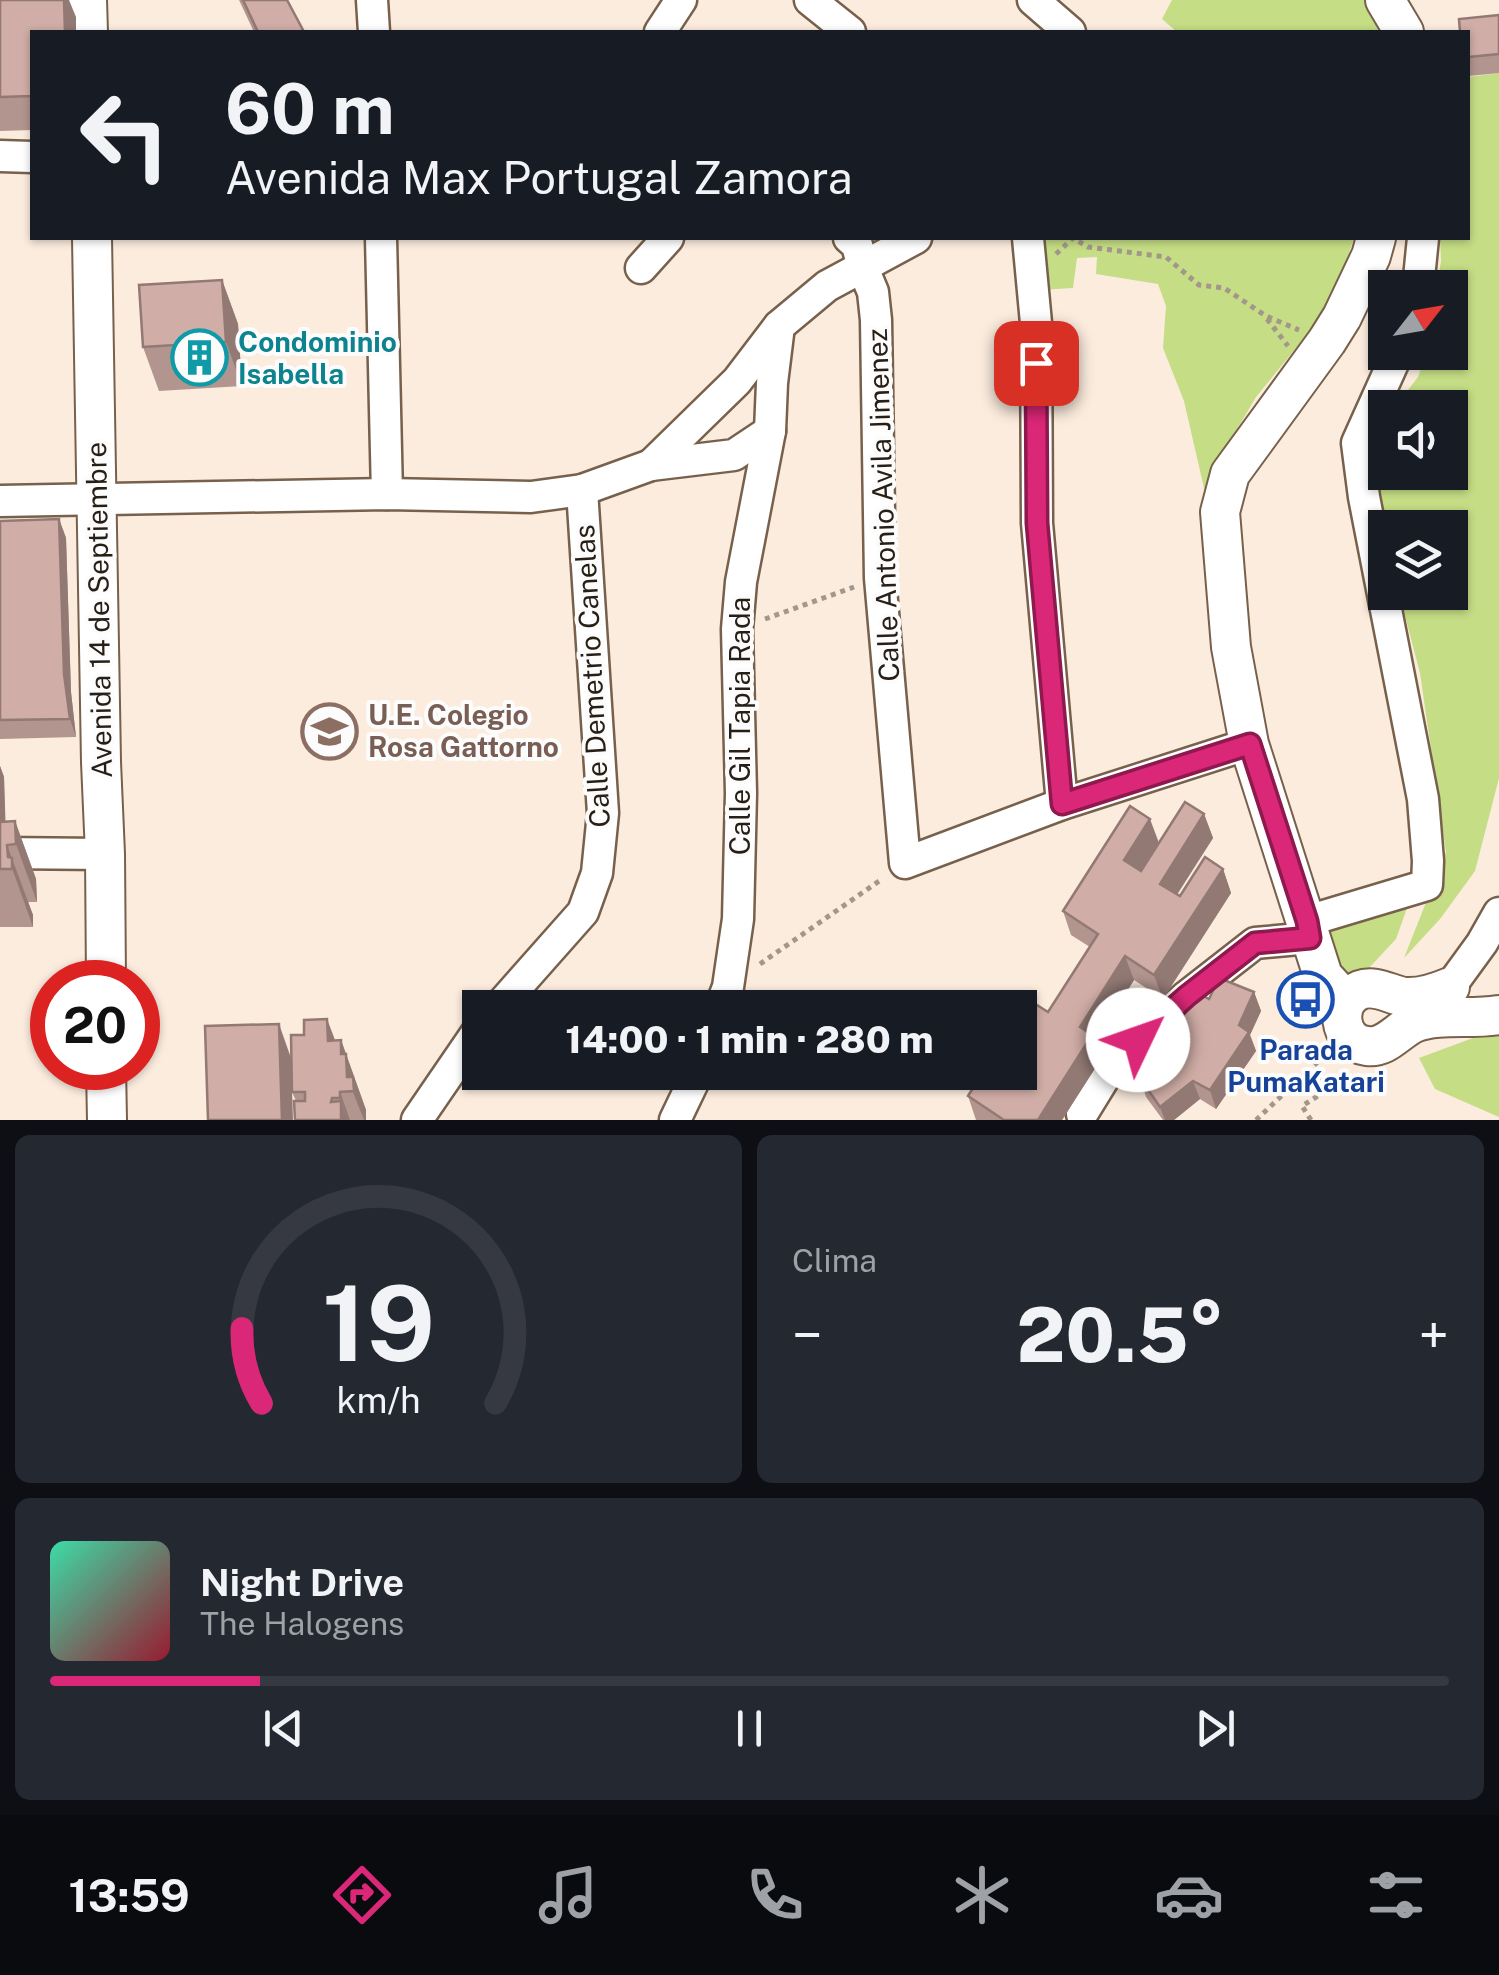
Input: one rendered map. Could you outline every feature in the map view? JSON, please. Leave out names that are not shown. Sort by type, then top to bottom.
[{"type":"main road","points":[[87,0],[88,30]]},
{"type":"main road","points":[[1385,0],[1405,30]]},
{"type":"main road","points":[[1405,0],[1406,30]]},
{"type":"main road","name":"Avenida 14 de Septiembre","points":[[92,240],[106,960]]},
{"type":"main road","points":[[1346,1001],[1323,976],[1250,744],[1231,647],[1220,512],[1230,474],[1334,329],[1375,240]]},
{"type":"main road","points":[[1373,988],[1476,1009],[1426,1019],[1397,1032],[1386,1043],[1370,1047],[1356,1043],[1345,1032],[1341,1016],[1346,1001],[1358,991],[1373,988]]},
{"type":"main road","points":[[1387,992],[1397,1004],[1397,1032]]},
{"type":"main road","points":[[106,1090],[107,1120]]},
{"type":"street","points":[[372,0],[374,30]]},
{"type":"street","points":[[661,30],[681,0]]},
{"type":"street","points":[[810,0],[848,30]]},
{"type":"street","points":[[1034,0],[1068,30]]},
{"type":"street","points":[[0,156],[30,156]]},
{"type":"street","points":[[381,240],[387,494]]},
{"type":"street","points":[[641,268],[666,240]]},
{"type":"street","name":"Calle Antonio Avila Jimenez","points":[[851,240],[857,245],[874,292],[880,578],[906,863]]},
{"type":"street","points":[[650,465],[737,381],[779,326],[827,286],[912,240]]},
{"type":"street","points":[[1028,240],[1036,323],[1037,523],[1062,804]]},
{"type":"street","points":[[1420,270],[1423,240]]},
{"type":"street","name":"Calle Gil Tapia Rada","points":[[725,990],[739,901],[742,793],[737,629],[741,582],[770,431],[779,326]]},
{"type":"street","points":[[1082,1114],[1114,1062],[1187,996],[1255,943],[1308,930],[1426,885],[1424,799],[1364,497],[1357,443],[1390,370]]},
{"type":"street","points":[[0,501],[387,494],[531,496],[582,490],[650,465],[734,455],[770,431]]},
{"type":"street","name":"Calle Demetrio Canelas","points":[[514,990],[582,912],[597,873],[603,813],[582,490]]},
{"type":"street","points":[[906,863],[1062,804],[1250,744]]},
{"type":"street","points":[[0,853],[106,854]]},
{"type":"street","points":[[1476,1009],[1482,943],[1499,913]]},
{"type":"street","points":[[417,1120],[462,1054]]},
{"type":"street","points":[[675,1120],[689,1090]]},
{"type":"path","points":[[1032,268],[1071,240]]},
{"type":"path","points":[[1076,240],[1088,247],[1166,257],[1199,285],[1224,288],[1266,316]]},
{"type":"path","points":[[737,629],[880,578]]},
{"type":"path","points":[[734,990],[906,863]]},
{"type":"path","points":[[1256,1120],[1326,1054]]},
{"type":"path","points":[[1311,1120],[1302,1106],[1321,1094],[1319,1061]]},
{"type":"green space","points":[[1172,0],[1366,0],[1382,30],[1175,30],[1162,19]]},
{"type":"green space","points":[[1499,73],[1499,778],[1475,871],[1440,919],[1404,958],[1446,852],[1420,673],[1403,610],[1468,610],[1468,510],[1381,510],[1380,490],[1468,490],[1468,390],[1408,390],[1421,370],[1468,370],[1468,270],[1440,270],[1440,240],[1470,240],[1470,77]]},
{"type":"green space","points":[[1036,240],[1353,240],[1332,304],[1256,397],[1216,465],[1209,510],[1184,401],[1163,348],[1166,306],[1158,284],[1096,274],[1097,257],[1077,258],[1073,288],[1040,290]]},
{"type":"green space","points":[[1407,908],[1396,939],[1367,970],[1334,976],[1318,928],[1370,912]]},
{"type":"green space","points":[[1499,1032],[1499,1117],[1435,1089],[1419,1058]]},
{"type":"building","points":[[0,0],[64,0],[65,30],[30,30],[30,96],[0,97]]},
{"type":"building","points":[[243,0],[287,0],[303,30],[257,30]]},
{"type":"building","points":[[1499,15],[1499,54],[1470,57],[1470,30],[1460,30],[1459,19]]},
{"type":"building","points":[[222,280],[226,342],[143,347],[139,285]]},
{"type":"building","points":[[59,519],[64,674],[70,719],[0,720],[0,521]]},
{"type":"building","points":[[1185,802],[1204,814],[1160,884],[1180,896],[1205,857],[1223,869],[1154,975],[1125,956],[1080,1027],[1092,1035],[1038,1120],[1004,1120],[968,1096],[972,1090],[1037,1090],[1037,1005],[1048,1012],[1098,934],[1063,911],[1130,806],[1150,819],[1124,860],[1141,871]]},
{"type":"building","points":[[15,821],[16,844],[7,845],[12,869],[0,869],[0,822]]},
{"type":"building","points":[[1219,978],[1254,992],[1239,1025],[1249,1032],[1210,1090],[1193,1081],[1160,1107],[1140,1078],[1161,1059],[1155,1052],[1200,994],[1209,999]]},
{"type":"building","points":[[327,1019],[328,1041],[341,1040],[341,1054],[346,1054],[347,1077],[353,1077],[354,1091],[340,1092],[340,1098],[332,1098],[331,1102],[341,1101],[341,1120],[295,1120],[294,1101],[305,1101],[305,1092],[292,1092],[291,1035],[304,1035],[304,1020]]},
{"type":"building","points":[[279,1024],[282,1120],[208,1120],[205,1026]]},
{"type":"place","name":"Condominio Isabella","points":[[199,358]]},
{"type":"place","name":"U.E. Colegio Rosa Gattorno","points":[[329,731]]},
{"type":"place","name":"Parada PumaKatari","points":[[1306,999]]},
{"type":"route","points":[[1036,363],[1037,523],[1062,804],[1250,744],[1310,938],[1255,943],[1138,1040]]}]
